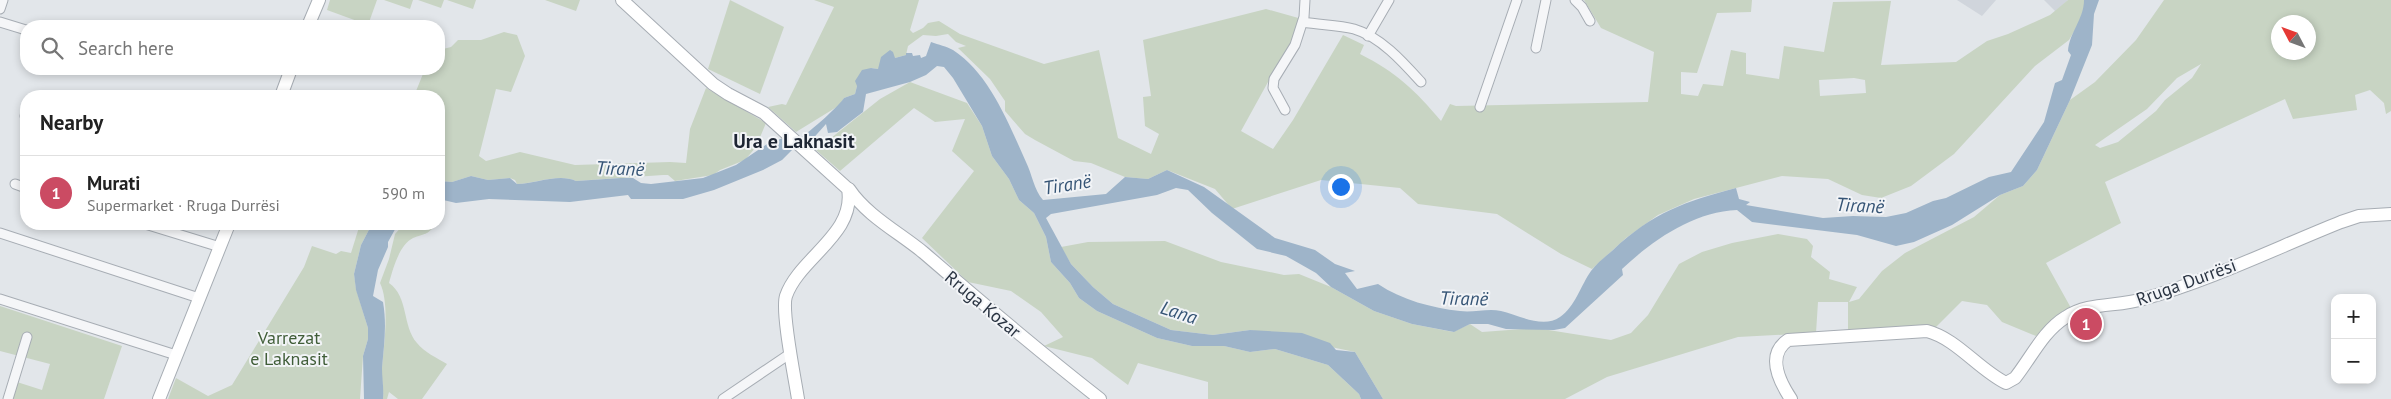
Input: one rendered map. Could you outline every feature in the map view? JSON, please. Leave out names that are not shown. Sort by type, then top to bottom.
[{"type":"street","points":[[0,9],[3,0]]},
{"type":"street","points":[[311,20],[319,0]]},
{"type":"street","points":[[622,0],[713,84],[728,94],[764,112],[845,185],[849,206],[845,216],[833,236],[793,283],[786,295],[784,307],[798,399]]},
{"type":"street","points":[[1285,110],[1273,88],[1274,79],[1295,45],[1303,22],[1305,0]]},
{"type":"street","points":[[1368,36],[1389,0]]},
{"type":"street","points":[[1480,106],[1518,0]]},
{"type":"street","points":[[1536,48],[1546,0]]},
{"type":"street","points":[[1575,0],[1582,7],[1590,21]]},
{"type":"street","points":[[0,22],[20,28]]},
{"type":"street","points":[[1303,22],[1354,29],[1368,36],[1392,52],[1421,82]]},
{"type":"street","points":[[282,90],[289,75]]},
{"type":"street","points":[[15,184],[20,186]]},
{"type":"street","name":"Rruga Kozar","points":[[845,185],[856,200],[924,254],[1014,331],[1100,399]]},
{"type":"street","points":[[845,216],[853,209],[866,208]]},
{"type":"street","name":"Rruga Durrësi","points":[[1789,396],[1775,360],[1778,349],[1782,344],[1799,338],[1927,331],[1946,339],[1991,376],[2006,383],[2015,378],[2056,324],[2076,311],[2142,300],[2193,282],[2341,222],[2359,216],[2391,214]]},
{"type":"street","points":[[165,230],[220,247]]},
{"type":"street","points":[[159,399],[227,230]]},
{"type":"street","points":[[0,233],[199,298]]},
{"type":"street","points":[[0,299],[176,355]]},
{"type":"street","points":[[8,399],[27,337]]},
{"type":"street","points":[[723,399],[791,353]]},
{"type":"street","points":[[1775,399],[1789,396]]},
{"type":"shaded area","points":[[1957,0],[1996,0],[1982,16]]},
{"type":"shaded area","points":[[2044,0],[2068,0],[2056,12]]},
{"type":"green space","points":[[330,0],[377,0],[370,20],[354,20],[327,10]]},
{"type":"green space","points":[[384,0],[413,0],[410,9]]},
{"type":"green space","points":[[418,0],[444,0],[441,8]]},
{"type":"green space","points":[[447,0],[476,0],[473,9]]},
{"type":"green space","points":[[545,0],[580,0],[576,11]]},
{"type":"green space","points":[[730,0],[784,27],[760,94],[708,69]]},
{"type":"green space","points":[[814,0],[919,0],[910,30],[913,33],[928,23],[939,21],[960,34],[1044,64],[1099,50],[1118,138],[1151,154],[1159,134],[1145,126],[1143,97],[1151,96],[1143,40],[1266,9],[1302,19],[1282,65],[1268,82],[1241,131],[1273,149],[1293,120],[1343,35],[1364,45],[1360,54],[1395,75],[1441,121],[1450,104],[1456,106],[1648,102],[1654,52],[1601,28],[1584,0],[1752,0],[1751,12],[1717,13],[1697,73],[1681,72],[1681,94],[1698,96],[1703,84],[1723,86],[1731,50],[1746,53],[1746,74],[1779,79],[1784,46],[1824,52],[1833,2],[1891,1],[1881,65],[1956,62],[1987,41],[2008,34],[2050,15],[2068,0],[2084,0],[2084,8],[2079,23],[2069,40],[2035,66],[1954,154],[1911,186],[1881,198],[1862,195],[1828,179],[1782,176],[1694,199],[1658,215],[1626,238],[1592,269],[1561,254],[1497,214],[1418,204],[1400,188],[1321,180],[1232,209],[1215,189],[1167,170],[1148,179],[1125,177],[1091,163],[1074,161],[1025,134],[1005,111],[1005,101],[990,79],[958,48],[966,46],[956,42],[948,34],[936,36],[923,35],[908,46],[906,55],[895,58],[878,69],[871,68],[857,86],[855,94],[844,98],[840,105],[796,132],[768,107],[786,105],[834,7]],"holes":[[[1854,78],[1865,80],[1866,93],[1820,96],[1819,80]]]},
{"type":"green space","points":[[2164,0],[2391,0],[2391,111],[2386,114],[2384,103],[2370,90],[2355,95],[2357,110],[2293,119],[2285,99],[2105,182],[2121,223],[2046,263],[2071,308],[2055,317],[2036,336],[2002,322],[1987,305],[1962,301],[1936,327],[1848,331],[1848,302],[1818,302],[1816,333],[1738,337],[1607,377],[1565,399],[1383,399],[1355,352],[1250,330],[1213,335],[1171,330],[1113,304],[1071,264],[1061,247],[1088,242],[1165,241],[1221,262],[1284,275],[1299,274],[1331,287],[1374,311],[1412,324],[1453,332],[1470,324],[1482,332],[1536,328],[1611,340],[1631,333],[1648,315],[1679,264],[1702,252],[1732,243],[1778,234],[1807,239],[1813,246],[1811,257],[1830,272],[1829,279],[1857,287],[1849,302],[1859,299],[1882,271],[1905,253],[1974,217],[2000,195],[2023,186],[2037,170],[2070,100],[2095,82],[2136,40]],"holes":[[[2201,64],[2192,78],[2118,142],[2100,148],[2095,145],[2147,109],[2177,78]]]},
{"type":"green space","points":[[504,32],[517,35],[525,56],[511,92],[496,89],[479,156],[486,161],[520,152],[575,165],[686,163],[690,129],[706,88],[766,123],[756,147],[745,160],[720,170],[713,175],[675,181],[668,175],[663,175],[576,181],[554,178],[524,184],[517,184],[515,180],[510,178],[488,180],[471,176],[452,182],[445,181],[445,90],[416,90],[423,75],[445,75],[445,48],[451,47],[458,40],[481,40]]},
{"type":"green space","points":[[910,82],[967,103],[982,126],[992,156],[1009,179],[1019,200],[1034,213],[1046,237],[1051,262],[1070,283],[1079,298],[1097,311],[1157,338],[1192,346],[1224,346],[1250,352],[1275,349],[1328,365],[1359,394],[1361,399],[1208,399],[1208,382],[1138,363],[1128,385],[1092,358],[1044,346],[1063,337],[1041,312],[1011,291],[968,282],[922,238],[974,171],[952,151],[965,119],[935,122],[914,108],[840,171],[816,150],[880,99]]},
{"type":"green space","name":"Varrezat e Laknasit","points":[[358,230],[369,230],[361,245],[354,274],[356,289],[368,328],[368,339],[363,356],[360,399],[168,399],[176,378],[208,396],[232,385],[304,267],[312,246],[336,254],[341,251],[351,253]]},
{"type":"green space","points":[[399,230],[430,230],[408,241],[404,246],[397,258],[389,283],[400,296],[409,328],[417,343],[427,352],[447,364],[422,399],[398,399],[389,392],[387,399],[383,399],[382,372],[386,313],[380,283],[389,259],[395,234]]},
{"type":"green space","points":[[0,306],[122,346],[104,399],[12,399],[17,382],[42,390],[50,364],[0,351]]},
{"type":"water","points":[[2084,0],[2099,0],[2094,14],[2092,45],[2070,100],[2037,170],[2023,186],[2000,195],[1952,225],[1914,242],[1896,246],[1857,235],[1752,222],[1737,210],[1705,216],[1675,229],[1634,258],[1622,269],[1623,275],[1565,328],[1554,330],[1506,329],[1488,324],[1470,324],[1454,332],[1412,324],[1374,311],[1331,287],[1316,273],[1286,256],[1257,249],[1212,213],[1188,190],[1176,188],[1157,195],[1051,214],[1046,218],[1071,264],[1113,304],[1171,330],[1213,335],[1250,330],[1302,333],[1330,343],[1336,350],[1355,352],[1383,399],[1361,399],[1359,394],[1328,365],[1275,349],[1250,352],[1224,346],[1192,346],[1157,338],[1097,311],[1079,298],[1070,283],[1051,262],[1046,237],[1034,213],[1019,200],[1009,179],[992,156],[982,126],[953,78],[944,67],[937,66],[926,75],[910,82],[866,94],[863,112],[837,132],[828,133],[826,124],[809,143],[801,137],[824,119],[844,98],[855,94],[857,86],[855,81],[862,70],[878,69],[881,57],[890,50],[895,58],[906,55],[906,53],[912,53],[913,56],[920,55],[921,58],[926,56],[931,42],[953,50],[966,60],[997,100],[1028,167],[1037,192],[1043,200],[1106,194],[1125,177],[1148,179],[1167,170],[1204,187],[1275,238],[1315,250],[1335,264],[1355,271],[1345,273],[1357,289],[1378,284],[1407,299],[1439,308],[1465,311],[1496,310],[1530,320],[1546,322],[1560,317],[1570,308],[1593,268],[1627,237],[1670,210],[1701,198],[1736,188],[1739,199],[1750,202],[1746,205],[1823,218],[1853,216],[1886,217],[1906,213],[1933,201],[1946,198],[1989,177],[2011,172],[2044,122],[2055,83],[2062,80],[2071,55],[2068,51],[2069,44],[2082,13]]},
{"type":"water","points":[[783,138],[794,148],[782,160],[763,170],[714,190],[683,199],[631,199],[628,195],[570,202],[489,199],[456,203],[445,200],[445,181],[452,182],[471,176],[488,180],[510,178],[517,184],[554,178],[576,181],[633,178],[641,183],[651,184],[703,178],[736,165],[767,144]]},
{"type":"water","points":[[369,230],[395,230],[388,242],[388,247],[378,270],[373,296],[383,302],[385,319],[382,368],[383,399],[364,399],[363,356],[368,339],[368,328],[356,290],[354,274],[361,245]]},
{"type":"place","name":"Murati","points":[[2086,324]]},
{"type":"district","name":"Ura e Laknasit","points":[[794,141]]},
{"type":"water label","name":"Tiranë","points":[[620,168]]},
{"type":"water label","name":"Tiranë","points":[[1067,184]]},
{"type":"water label","name":"Tiranë","points":[[1860,205]]},
{"type":"water label","name":"Tiranë","points":[[1464,298]]},
{"type":"water label","name":"Lana","points":[[1179,312]]}]
